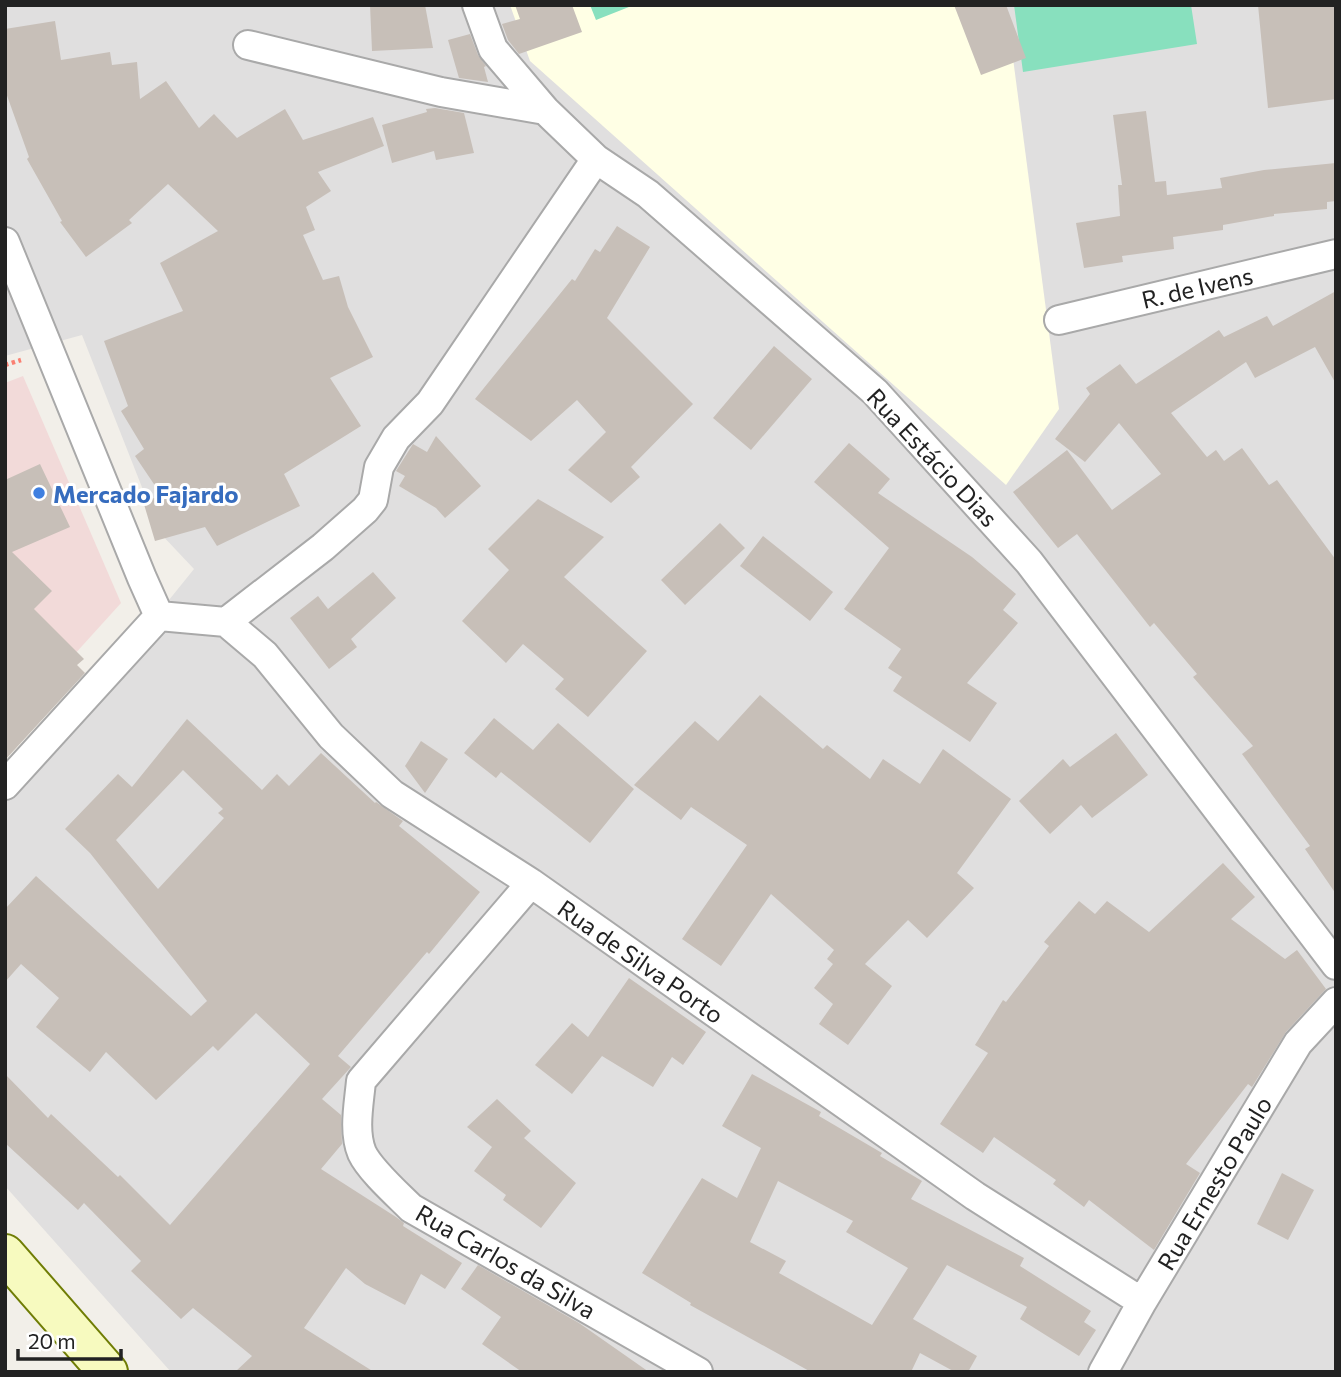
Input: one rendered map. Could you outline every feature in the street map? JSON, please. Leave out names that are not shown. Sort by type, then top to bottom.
[{"type":"main road","points":[[5,1254],[108,1372]]},
{"type":"street","name":"Rua Estácio Dias","points":[[477,5],[493,49],[545,110],[596,159],[648,194],[876,392],[1029,562],[1336,965]]},
{"type":"street","points":[[248,45],[441,92],[545,110]]},
{"type":"street","points":[[159,615],[226,622],[323,547],[365,510],[373,500],[379,467],[396,439],[430,403],[596,159]]},
{"type":"street","points":[[5,242],[79,427],[159,615]]},
{"type":"street","name":"R. de Ivens","points":[[1059,320],[1336,254]]},
{"type":"street","points":[[5,785],[159,615]]},
{"type":"street","name":"Rua de Silva Porto","points":[[226,622],[265,655],[331,736],[392,794],[531,883],[975,1196],[1142,1302]]},
{"type":"street","name":"Rua Carlos da Silva","points":[[531,883],[361,1082],[357,1125],[363,1154],[411,1208],[698,1372]]},
{"type":"street","name":"Rua Ernesto Paulo","points":[[1103,1372],[1142,1302],[1298,1043],[1336,1002]]},
{"type":"shaded area","points":[[5,5],[1336,5],[1336,1372],[171,1372],[5,1186],[5,803],[194,569],[160,533],[82,335],[5,356]]},
{"type":"shaded area","points":[[510,5],[1006,5],[1059,409],[1006,485],[530,61]]},
{"type":"shaded area","name":"Mercado Fajardo","points":[[23,376],[121,603],[5,731],[5,383]]},
{"type":"green space","points":[[590,5],[634,5],[596,20]]},
{"type":"green space","points":[[1014,5],[1191,5],[1197,44],[1023,72]]},
{"type":"building","points":[[370,5],[425,5],[433,48],[372,51]]},
{"type":"building","points":[[515,5],[572,5],[582,32],[519,54],[508,40],[502,24],[520,19]]},
{"type":"building","points":[[954,5],[1006,5],[1026,58],[981,75]]},
{"type":"building","points":[[1258,5],[1336,5],[1336,99],[1268,108]]},
{"type":"building","points":[[55,21],[61,60],[110,52],[112,65],[137,62],[140,99],[166,81],[199,128],[214,114],[237,138],[285,109],[303,140],[373,117],[384,146],[318,172],[331,191],[306,207],[315,230],[303,235],[323,280],[339,276],[348,307],[373,357],[330,378],[361,426],[284,474],[300,506],[217,546],[205,527],[155,541],[143,501],[162,496],[135,456],[144,449],[121,411],[128,406],[104,341],[183,311],[160,263],[218,231],[168,184],[129,220],[132,223],[86,257],[60,222],[62,221],[27,159],[29,157],[5,90],[5,29]]},
{"type":"building","points":[[470,34],[478,55],[486,66],[484,67],[488,82],[459,78],[448,40]]},
{"type":"building","points":[[435,108],[464,113],[474,153],[436,160],[434,151],[392,163],[382,125]]},
{"type":"building","points":[[1146,111],[1155,182],[1166,181],[1167,195],[1222,188],[1220,178],[1264,170],[1336,163],[1336,201],[1327,202],[1327,209],[1274,214],[1223,225],[1223,230],[1173,237],[1174,249],[1122,256],[1123,262],[1084,268],[1076,223],[1120,216],[1118,185],[1122,185],[1113,115]]},
{"type":"building","points":[[617,226],[650,247],[607,318],[693,404],[631,467],[640,477],[611,503],[568,470],[606,432],[577,400],[531,441],[475,399],[572,279],[575,281],[595,249],[600,252]]},
{"type":"building","points":[[1336,291],[1336,384],[1315,347],[1255,378],[1246,362],[1171,413],[1207,457],[1216,450],[1224,461],[1242,448],[1269,485],[1277,480],[1336,560],[1336,894],[1305,849],[1310,846],[1242,754],[1253,746],[1193,677],[1197,674],[1154,623],[1150,627],[1077,534],[1058,548],[1013,492],[1067,450],[1112,510],[1161,474],[1119,423],[1085,462],[1055,439],[1090,394],[1086,388],[1120,364],[1136,384],[1219,330],[1224,337],[1267,316],[1273,326]]},
{"type":"building","points":[[774,346],[812,379],[751,450],[713,418]]},
{"type":"building","points":[[436,436],[481,486],[445,518],[436,508],[399,486],[405,476],[396,471],[413,444],[427,452]]},
{"type":"building","points":[[849,443],[890,479],[878,493],[972,557],[1016,594],[1003,610],[1018,623],[967,683],[997,703],[970,742],[893,691],[902,677],[888,668],[901,649],[844,609],[889,548],[814,482]]},
{"type":"building","points":[[40,464],[70,527],[12,552],[52,591],[34,609],[84,659],[77,665],[85,673],[5,760],[5,480]]},
{"type":"building","points":[[538,499],[604,537],[564,577],[647,651],[588,717],[555,689],[564,679],[523,644],[506,663],[462,621],[509,570],[488,549]]},
{"type":"building","points":[[720,523],[745,548],[685,605],[661,580]]},
{"type":"building","points":[[763,536],[833,592],[810,621],[740,566]]},
{"type":"building","points":[[373,572],[396,598],[351,639],[357,647],[329,669],[290,618],[318,596],[328,609]]},
{"type":"building","points":[[760,695],[823,749],[827,745],[870,779],[883,759],[920,784],[943,749],[1011,799],[957,873],[974,888],[927,938],[908,920],[865,964],[892,986],[848,1045],[819,1024],[833,1004],[814,988],[833,964],[827,959],[834,950],[771,894],[721,966],[682,939],[747,845],[691,807],[681,820],[634,785],[695,721],[718,741]]},
{"type":"building","points":[[494,718],[533,750],[558,723],[634,789],[590,843],[501,772],[496,778],[464,753]]},
{"type":"building","points":[[187,719],[262,790],[277,774],[289,786],[321,753],[375,803],[403,821],[399,826],[480,892],[338,1056],[351,1067],[322,1099],[341,1115],[342,1144],[321,1169],[462,1263],[445,1289],[421,1274],[405,1305],[365,1284],[346,1268],[304,1328],[374,1372],[235,1372],[252,1356],[193,1308],[181,1319],[131,1271],[141,1261],[84,1203],[78,1210],[5,1143],[5,1074],[48,1118],[51,1114],[118,1177],[120,1175],[170,1225],[310,1064],[256,1013],[218,1051],[213,1046],[156,1100],[106,1052],[90,1072],[36,1027],[59,998],[21,964],[5,982],[5,909],[36,876],[191,1016],[207,1001],[90,853],[65,829],[118,774],[132,787]],"holes":[[[183,770],[223,809],[218,813],[224,818],[158,889],[116,840]]]},
{"type":"building","points":[[1116,733],[1148,775],[1092,818],[1081,805],[1050,834],[1019,801],[1063,759],[1070,767]]},
{"type":"building","points":[[421,741],[448,759],[425,793],[405,766]]},
{"type":"building","points":[[1223,863],[1255,897],[1231,919],[1285,959],[1297,950],[1326,989],[1286,1032],[1252,1087],[1248,1084],[1186,1164],[1200,1173],[1154,1250],[1089,1200],[1084,1207],[1053,1184],[1056,1180],[994,1137],[983,1153],[940,1124],[988,1053],[975,1045],[1003,1000],[1006,1002],[1049,946],[1044,942],[1079,901],[1095,914],[1107,901],[1149,932]]},
{"type":"building","points":[[629,978],[706,1032],[683,1065],[672,1057],[653,1087],[602,1056],[572,1094],[535,1065],[572,1023],[588,1037]]},
{"type":"building","points":[[752,1074],[821,1112],[819,1116],[882,1153],[880,1156],[922,1181],[911,1199],[1024,1258],[1020,1266],[1091,1311],[1084,1322],[1096,1330],[1079,1356],[1020,1319],[1027,1307],[947,1265],[913,1319],[977,1356],[968,1372],[955,1372],[920,1353],[911,1372],[811,1372],[690,1305],[691,1303],[642,1273],[702,1178],[737,1198],[761,1148],[722,1126]],"holes":[[[778,1181],[853,1221],[846,1232],[908,1268],[872,1325],[779,1273],[786,1261],[750,1242]]]},
{"type":"building","points":[[497,1099],[531,1131],[524,1138],[576,1183],[541,1228],[503,1200],[506,1195],[474,1171],[492,1147],[467,1127]]},
{"type":"building","points":[[1282,1173],[1314,1190],[1288,1240],[1257,1224]]},
{"type":"building","points":[[478,1265],[579,1323],[649,1372],[522,1372],[482,1344],[501,1317],[461,1289]]},
{"type":"place","name":"Mercado Fajardo","points":[[39,493]]}]
